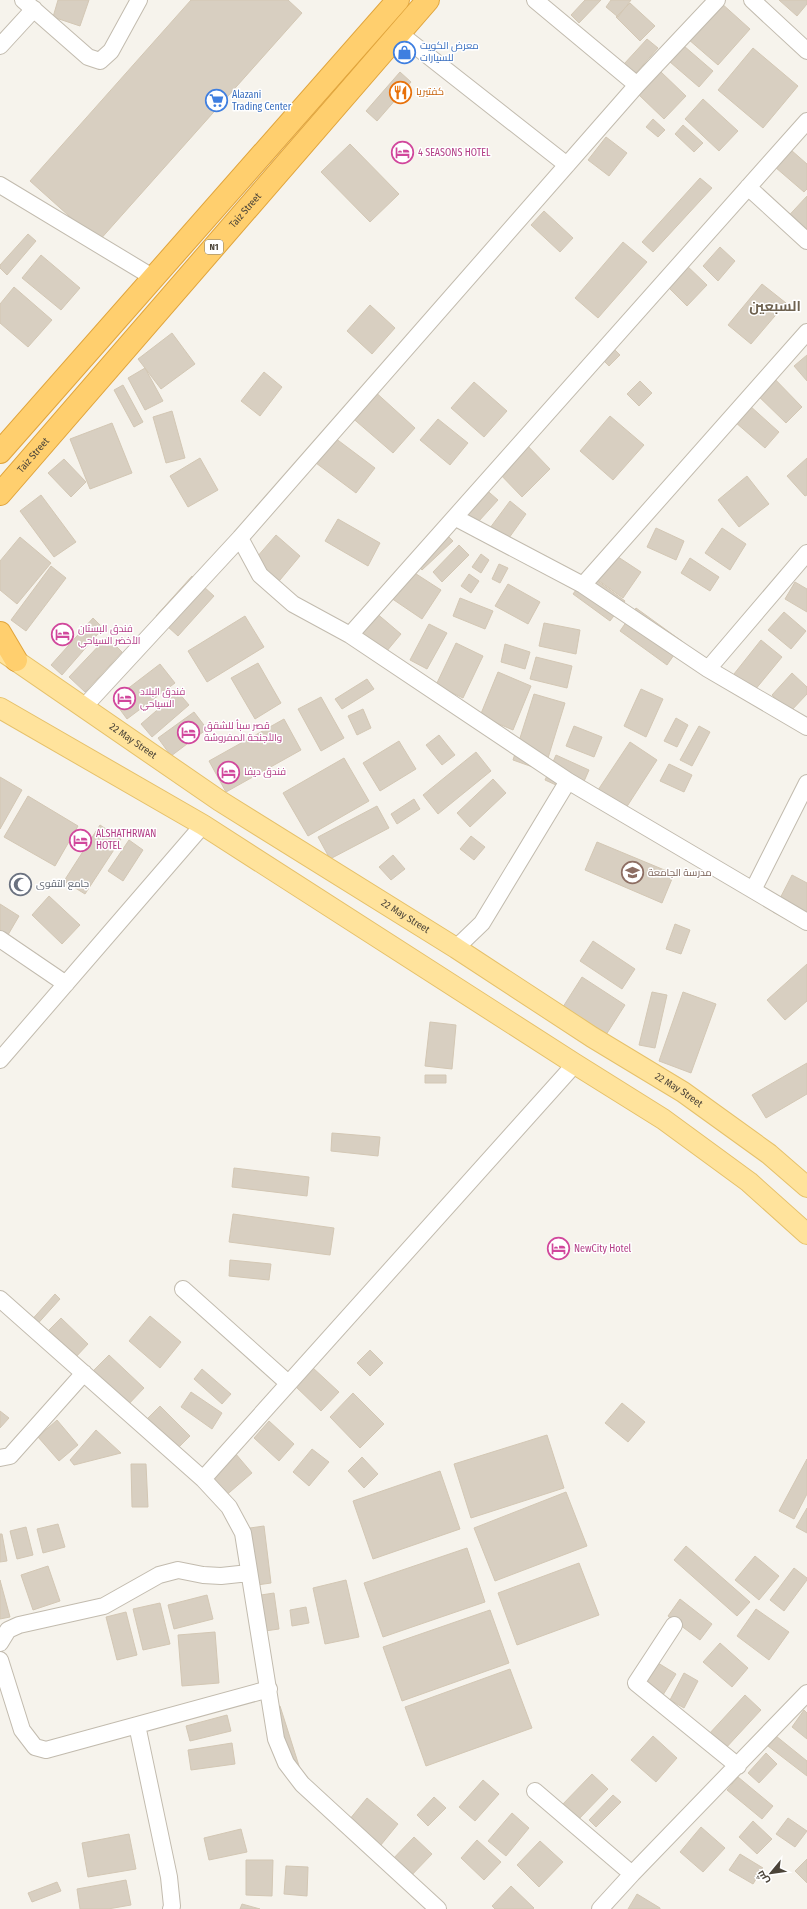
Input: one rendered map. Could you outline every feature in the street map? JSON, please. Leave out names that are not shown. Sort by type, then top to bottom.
[{"type":"highway","name":"N1","points":[[0,452],[398,0]]},
{"type":"highway","name":"Taiz Street","points":[[0,494],[428,0]]},
{"type":"highway","points":[[0,633],[8,655]]},
{"type":"main road","name":"22 May Street","points":[[8,655],[220,801],[456,948],[592,1037],[683,1092],[769,1154],[807,1187]]},
{"type":"main road","points":[[0,708],[203,825],[574,1064],[663,1119],[749,1182],[807,1234]]},
{"type":"main road","points":[[203,825],[220,801]]},
{"type":"main road","points":[[439,977],[456,948]]},
{"type":"street","points":[[0,46],[29,4],[88,57],[100,61],[111,52],[139,0]]},
{"type":"street","points":[[535,0],[637,85]]},
{"type":"street","points":[[83,708],[240,538],[637,85],[717,0]]},
{"type":"street","points":[[752,0],[807,51]]},
{"type":"street","points":[[399,33],[567,165]]},
{"type":"street","points":[[350,635],[456,518],[807,121]]},
{"type":"street","points":[[0,185],[154,278]]},
{"type":"street","points":[[748,187],[807,241]]},
{"type":"street","points":[[583,586],[807,332]]},
{"type":"street","points":[[456,518],[583,586],[708,669],[807,727]]},
{"type":"street","points":[[240,538],[260,575],[293,604],[350,635],[568,781],[807,922]]},
{"type":"street","points":[[708,669],[807,553]]},
{"type":"street","points":[[456,948],[482,923],[568,781]]},
{"type":"street","points":[[753,890],[807,783]]},
{"type":"street","points":[[0,1060],[203,825]]},
{"type":"street","points":[[0,939],[66,984]]},
{"type":"street","points":[[202,1479],[574,1064]]},
{"type":"street","points":[[183,1289],[288,1383]]},
{"type":"street","points":[[0,1299],[202,1479],[229,1507],[243,1533],[276,1739],[286,1763],[302,1784],[438,1909]]},
{"type":"street","points":[[0,1458],[10,1456],[84,1373]]},
{"type":"street","points":[[0,1643],[8,1630],[19,1625],[104,1606],[159,1575],[178,1570],[203,1575],[221,1576],[249,1573]]},
{"type":"street","points":[[674,1625],[636,1683],[738,1766]]},
{"type":"street","points":[[0,1660],[22,1730],[35,1747],[46,1750],[269,1690]]},
{"type":"street","points":[[600,1909],[807,1693]]},
{"type":"street","points":[[137,1725],[169,1877],[171,1909]]},
{"type":"street","points":[[535,1791],[632,1874]]},
{"type":"building","points":[[58,0],[89,0],[80,26],[53,17]]},
{"type":"building","points":[[191,0],[288,0],[302,13],[98,242],[30,181]]},
{"type":"building","points":[[585,0],[601,0],[579,23],[571,15]]},
{"type":"building","points":[[611,0],[631,0],[618,17],[606,7]]},
{"type":"building","points":[[779,0],[807,0],[807,4],[797,16]]},
{"type":"building","points":[[720,2],[750,29],[718,65],[688,39]]},
{"type":"building","points":[[630,3],[655,26],[640,41],[616,17]]},
{"type":"building","points":[[647,39],[658,48],[635,74],[624,64]]},
{"type":"building","points":[[684,46],[713,71],[699,87],[670,62]]},
{"type":"building","points":[[753,48],[798,86],[763,128],[718,90]]},
{"type":"building","points":[[400,72],[411,82],[377,121],[366,111]]},
{"type":"building","points":[[661,72],[686,96],[664,119],[639,95]]},
{"type":"building","points":[[703,99],[738,131],[719,151],[685,119]]},
{"type":"building","points":[[653,119],[665,130],[658,137],[646,127]]},
{"type":"building","points":[[683,125],[703,143],[694,152],[675,134]]},
{"type":"building","points":[[606,137],[627,153],[609,176],[588,160]]},
{"type":"building","points":[[783,143],[807,164],[807,189],[804,192],[768,161]]},
{"type":"building","points":[[350,144],[399,194],[370,222],[321,172]]},
{"type":"building","points":[[700,178],[712,188],[653,252],[642,242]]},
{"type":"building","points":[[807,196],[807,244],[782,223]]},
{"type":"building","points":[[544,211],[573,238],[560,252],[531,225]]},
{"type":"building","points":[[28,234],[36,241],[7,275],[0,268],[0,265]]},
{"type":"building","points":[[623,242],[647,262],[598,318],[575,298]]},
{"type":"building","points":[[720,247],[735,261],[718,281],[703,266]]},
{"type":"building","points":[[41,255],[80,288],[61,310],[22,278]]},
{"type":"building","points":[[684,263],[707,285],[687,306],[664,283]]},
{"type":"building","points":[[762,284],[786,303],[751,344],[728,325]]},
{"type":"building","points":[[14,287],[52,320],[28,347],[0,323],[0,304]]},
{"type":"building","points":[[370,305],[395,328],[372,354],[347,331]]},
{"type":"building","points":[[172,333],[195,364],[161,389],[138,359]]},
{"type":"building","points":[[612,347],[620,355],[609,366],[601,358]]},
{"type":"building","points":[[807,355],[807,381],[794,366]]},
{"type":"building","points":[[145,368],[163,401],[145,410],[128,378]]},
{"type":"building","points":[[264,372],[282,387],[260,416],[241,401]]},
{"type":"building","points":[[768,372],[802,407],[786,423],[751,389]]},
{"type":"building","points":[[640,381],[652,393],[639,406],[627,394]]},
{"type":"building","points":[[474,382],[507,411],[484,437],[451,408]]},
{"type":"building","points":[[123,385],[143,422],[134,427],[114,390]]},
{"type":"building","points":[[372,389],[415,428],[393,453],[349,415]]},
{"type":"building","points":[[749,405],[779,432],[765,448],[735,422]]},
{"type":"building","points":[[172,411],[185,458],[166,463],[153,417]]},
{"type":"building","points":[[610,416],[644,445],[613,480],[580,451]]},
{"type":"building","points":[[438,419],[468,443],[450,465],[420,440]]},
{"type":"building","points":[[112,423],[132,473],[90,489],[70,439]]},
{"type":"building","points":[[331,435],[375,468],[356,493],[312,460]]},
{"type":"building","points":[[524,442],[550,469],[522,497],[496,470]]},
{"type":"building","points":[[200,458],[218,490],[188,507],[170,476]]},
{"type":"building","points":[[807,458],[807,495],[805,496],[787,476]]},
{"type":"building","points":[[64,459],[86,482],[71,497],[48,473]]},
{"type":"building","points":[[747,476],[769,504],[739,527],[718,500]]},
{"type":"building","points":[[476,481],[498,500],[469,532],[448,513]]},
{"type":"building","points":[[41,495],[76,542],[54,557],[20,511]]},
{"type":"building","points":[[510,501],[526,514],[504,545],[487,532]]},
{"type":"building","points":[[338,519],[380,543],[368,566],[325,541]]},
{"type":"building","points":[[656,528],[684,541],[676,560],[647,547]]},
{"type":"building","points":[[722,528],[746,544],[730,570],[705,553]]},
{"type":"building","points":[[276,535],[300,556],[275,586],[250,565]]},
{"type":"building","points":[[20,537],[51,563],[17,604],[0,590],[0,561]]},
{"type":"building","points":[[449,537],[453,541],[422,570],[418,566]]},
{"type":"building","points":[[459,545],[469,555],[442,582],[433,572]]},
{"type":"building","points":[[609,551],[641,572],[623,598],[592,576]]},
{"type":"building","points":[[481,554],[489,560],[481,573],[472,567]]},
{"type":"building","points":[[690,558],[719,577],[710,591],[681,573]]},
{"type":"building","points":[[499,564],[508,568],[500,583],[492,579]]},
{"type":"building","points":[[51,566],[66,578],[26,631],[11,620]]},
{"type":"building","points":[[410,570],[441,590],[422,619],[391,598]]},
{"type":"building","points":[[469,574],[479,581],[471,593],[461,586]]},
{"type":"building","points":[[588,574],[625,601],[610,621],[573,594]]},
{"type":"building","points":[[192,576],[214,596],[178,636],[156,616]]},
{"type":"building","points":[[795,582],[807,589],[807,612],[785,599]]},
{"type":"building","points":[[508,584],[540,602],[528,624],[495,606]]},
{"type":"building","points":[[460,598],[493,611],[485,629],[453,616]]},
{"type":"building","points":[[636,608],[683,642],[667,665],[620,631]]},
{"type":"building","points":[[375,612],[401,634],[381,658],[355,636]]},
{"type":"building","points":[[784,612],[806,631],[791,649],[768,630]]},
{"type":"building","points":[[245,616],[264,647],[207,682],[188,651]]},
{"type":"building","points":[[93,618],[103,628],[62,675],[51,665]]},
{"type":"building","points":[[544,623],[580,630],[576,654],[539,646]]},
{"type":"building","points":[[429,624],[447,633],[427,669],[410,660]]},
{"type":"building","points":[[107,637],[122,652],[85,692],[69,677]]},
{"type":"building","points":[[761,640],[782,657],[750,696],[730,679]]},
{"type":"building","points":[[456,643],[483,656],[463,698],[436,685]]},
{"type":"building","points":[[505,644],[530,652],[525,669],[501,662]]},
{"type":"building","points":[[536,657],[572,666],[567,688],[530,679]]},
{"type":"building","points":[[258,663],[281,703],[255,719],[231,678]]},
{"type":"building","points":[[160,664],[175,683],[127,719],[113,700]]},
{"type":"building","points":[[498,672],[531,686],[513,730],[480,716]]},
{"type":"building","points":[[792,673],[807,687],[807,694],[790,712],[772,695]]},
{"type":"building","points":[[367,679],[374,689],[342,709],[335,699]]},
{"type":"building","points":[[641,689],[663,699],[646,737],[624,726]]},
{"type":"building","points":[[178,692],[189,705],[152,737],[141,724]]},
{"type":"building","points":[[534,694],[565,703],[544,771],[513,760]]},
{"type":"building","points":[[321,697],[344,738],[321,751],[298,709]]},
{"type":"building","points":[[363,709],[371,728],[357,735],[348,716]]},
{"type":"building","points":[[194,712],[207,729],[171,756],[158,738]]},
{"type":"building","points":[[676,718],[688,725],[677,747],[664,741]]},
{"type":"building","points":[[284,719],[301,750],[226,792],[209,761]]},
{"type":"building","points":[[574,726],[602,737],[594,757],[566,746]]},
{"type":"building","points":[[699,726],[710,732],[692,766],[680,760]]},
{"type":"building","points":[[439,735],[455,755],[442,765],[426,745]]},
{"type":"building","points":[[399,741],[416,769],[380,791],[363,763]]},
{"type":"building","points":[[630,742],[657,760],[626,808],[598,790]]},
{"type":"building","points":[[476,752],[491,771],[438,814],[423,795]]},
{"type":"building","points":[[556,755],[589,770],[578,795],[545,780]]},
{"type":"building","points":[[344,758],[369,801],[308,836],[283,793]]},
{"type":"building","points":[[669,764],[692,775],[684,792],[660,781]]},
{"type":"building","points":[[0,777],[22,790],[0,829]]},
{"type":"building","points":[[493,779],[506,793],[470,827],[457,813]]},
{"type":"building","points":[[28,796],[78,826],[55,866],[4,837]]},
{"type":"building","points":[[414,799],[420,809],[397,824],[391,814]]},
{"type":"building","points":[[377,806],[389,828],[330,859],[318,837]]},
{"type":"building","points":[[100,825],[121,839],[85,894],[64,881]]},
{"type":"building","points":[[471,836],[485,847],[474,860],[460,849]]},
{"type":"building","points":[[129,840],[143,850],[123,881],[108,871]]},
{"type":"building","points":[[597,842],[674,874],[662,903],[585,870]]},
{"type":"building","points":[[393,855],[405,869],[391,880],[379,867]]},
{"type":"building","points":[[792,875],[807,883],[807,929],[773,912]]},
{"type":"building","points":[[49,896],[80,925],[62,944],[32,915]]},
{"type":"building","points":[[0,904],[19,916],[5,940],[0,937]]},
{"type":"building","points":[[675,924],[690,930],[681,954],[666,949]]},
{"type":"building","points":[[593,941],[635,969],[622,989],[580,961]]},
{"type":"building","points":[[807,964],[807,1001],[785,1020],[767,1000]]},
{"type":"building","points":[[582,977],[625,1005],[604,1038],[561,1010]]},
{"type":"building","points":[[652,992],[667,995],[655,1048],[639,1045]]},
{"type":"building","points":[[683,992],[716,1004],[691,1073],[659,1061]]},
{"type":"building","points":[[430,1022],[456,1025],[452,1069],[425,1066]]},
{"type":"building","points":[[807,1063],[807,1094],[766,1118],[752,1095]]},
{"type":"building","points":[[425,1075],[446,1075],[446,1083],[425,1083]]},
{"type":"building","points":[[332,1133],[380,1137],[378,1156],[331,1151]]},
{"type":"building","points":[[234,1168],[309,1177],[307,1196],[232,1187]]},
{"type":"building","points":[[233,1214],[334,1228],[330,1255],[229,1242]]},
{"type":"building","points":[[230,1260],[271,1264],[269,1280],[229,1276]]},
{"type":"building","points":[[55,1294],[60,1299],[33,1329],[28,1324]]},
{"type":"building","points":[[150,1316],[181,1342],[160,1368],[129,1341]]},
{"type":"building","points":[[61,1318],[88,1344],[74,1359],[47,1332]]},
{"type":"building","points":[[370,1350],[383,1363],[370,1376],[357,1363]]},
{"type":"building","points":[[109,1355],[144,1388],[125,1408],[90,1374]]},
{"type":"building","points":[[312,1367],[339,1392],[321,1411],[294,1385]]},
{"type":"building","points":[[202,1369],[231,1394],[222,1404],[194,1379]]},
{"type":"building","points":[[191,1392],[222,1413],[212,1429],[181,1407]]},
{"type":"building","points":[[353,1393],[384,1424],[360,1448],[330,1417]]},
{"type":"building","points":[[622,1403],[645,1422],[628,1442],[605,1423]]},
{"type":"building","points":[[160,1406],[190,1436],[172,1454],[142,1424]]},
{"type":"building","points":[[0,1411],[9,1418],[0,1428]]},
{"type":"building","points":[[57,1420],[78,1445],[59,1461],[38,1437]]},
{"type":"building","points":[[269,1421],[294,1444],[279,1461],[254,1438]]},
{"type":"building","points":[[96,1430],[121,1453],[74,1465],[70,1460]]},
{"type":"building","points":[[547,1435],[564,1488],[471,1518],[454,1464]]},
{"type":"building","points":[[312,1449],[329,1462],[309,1486],[293,1472]]},
{"type":"building","points":[[235,1453],[252,1473],[223,1498],[206,1478]]},
{"type":"building","points":[[362,1457],[378,1474],[364,1488],[348,1471]]},
{"type":"building","points":[[807,1459],[807,1494],[794,1519],[779,1511]]},
{"type":"building","points":[[131,1464],[146,1464],[148,1507],[132,1507]]},
{"type":"building","points":[[440,1471],[460,1529],[373,1559],[353,1501]]},
{"type":"building","points":[[566,1492],[587,1546],[495,1581],[474,1528]]},
{"type":"building","points":[[807,1508],[807,1533],[796,1527]]},
{"type":"building","points":[[58,1524],[65,1547],[43,1553],[37,1529]]},
{"type":"building","points":[[264,1526],[271,1583],[257,1585],[250,1528]]},
{"type":"building","points":[[26,1527],[33,1555],[17,1559],[10,1531]]},
{"type":"building","points":[[0,1534],[2,1534],[7,1561],[0,1562]]},
{"type":"building","points":[[686,1546],[750,1602],[737,1616],[674,1560]]},
{"type":"building","points":[[467,1548],[485,1602],[383,1637],[364,1583]]},
{"type":"building","points":[[755,1556],[779,1576],[759,1600],[735,1580]]},
{"type":"building","points":[[579,1563],[599,1615],[517,1645],[498,1593]]},
{"type":"building","points":[[48,1566],[60,1601],[33,1610],[21,1575]]},
{"type":"building","points":[[794,1568],[807,1578],[807,1580],[784,1611],[770,1600]]},
{"type":"building","points":[[0,1580],[10,1617],[0,1619]]},
{"type":"building","points":[[346,1580],[359,1637],[325,1644],[313,1588]]},
{"type":"building","points":[[274,1593],[279,1629],[265,1631],[261,1595]]},
{"type":"building","points":[[207,1595],[213,1619],[174,1629],[168,1605]]},
{"type":"building","points":[[680,1599],[712,1624],[700,1640],[668,1616]]},
{"type":"building","points":[[160,1603],[170,1644],[143,1650],[133,1609]]},
{"type":"building","points":[[306,1607],[309,1623],[292,1626],[290,1610]]},
{"type":"building","points":[[756,1609],[789,1632],[769,1660],[737,1636]]},
{"type":"building","points":[[490,1610],[509,1663],[402,1701],[383,1647]]},
{"type":"building","points":[[126,1612],[137,1655],[117,1660],[106,1617]]},
{"type":"building","points":[[215,1632],[219,1683],[182,1686],[178,1635]]},
{"type":"building","points":[[720,1643],[748,1668],[732,1687],[703,1662]]},
{"type":"building","points":[[645,1655],[676,1674],[658,1703],[628,1684]]},
{"type":"building","points":[[510,1669],[532,1728],[426,1766],[405,1707]]},
{"type":"building","points":[[684,1673],[698,1681],[684,1708],[670,1700]]},
{"type":"building","points":[[745,1695],[761,1710],[724,1750],[708,1735]]},
{"type":"building","points":[[280,1706],[300,1769],[286,1774],[266,1710]]},
{"type":"building","points":[[804,1710],[807,1713],[807,1739],[792,1727]]},
{"type":"building","points":[[227,1715],[231,1731],[190,1741],[186,1726]]},
{"type":"building","points":[[653,1736],[677,1758],[656,1782],[631,1760]]},
{"type":"building","points":[[776,1736],[807,1761],[807,1776],[768,1746]]},
{"type":"building","points":[[232,1743],[235,1764],[191,1770],[188,1750]]},
{"type":"building","points":[[766,1753],[777,1764],[759,1783],[748,1773]]},
{"type":"building","points":[[592,1774],[608,1789],[577,1821],[561,1806]]},
{"type":"building","points":[[738,1777],[773,1806],[762,1819],[727,1790]]},
{"type":"building","points":[[483,1780],[499,1794],[475,1821],[459,1807]]},
{"type":"building","points":[[613,1795],[621,1802],[596,1827],[589,1820]]},
{"type":"building","points":[[434,1797],[446,1808],[428,1826],[417,1815]]},
{"type":"building","points":[[367,1798],[398,1824],[376,1851],[345,1825]]},
{"type":"building","points":[[512,1813],[529,1828],[506,1856],[488,1841]]},
{"type":"building","points":[[788,1818],[807,1831],[795,1847],[776,1834]]},
{"type":"building","points":[[753,1821],[772,1839],[757,1854],[739,1837]]},
{"type":"building","points":[[701,1827],[725,1848],[703,1872],[680,1852]]},
{"type":"building","points":[[241,1829],[247,1852],[209,1860],[204,1838]]},
{"type":"building","points":[[129,1834],[136,1869],[88,1877],[82,1843]]},
{"type":"building","points":[[414,1837],[432,1854],[407,1880],[389,1863]]},
{"type":"building","points":[[477,1840],[501,1862],[484,1880],[461,1858]]},
{"type":"building","points":[[540,1841],[563,1862],[539,1887],[517,1865]]},
{"type":"building","points":[[740,1854],[763,1868],[753,1884],[729,1870]]},
{"type":"building","points":[[807,1859],[807,1883],[795,1871]]},
{"type":"building","points":[[246,1860],[273,1860],[272,1896],[246,1895]]},
{"type":"building","points":[[286,1866],[308,1867],[307,1896],[284,1894]]},
{"type":"building","points":[[126,1880],[131,1905],[108,1909],[80,1909],[77,1889]]},
{"type":"building","points":[[57,1882],[61,1891],[32,1902],[28,1893]]},
{"type":"building","points":[[511,1886],[534,1908],[533,1909],[495,1909],[492,1906]]},
{"type":"building","points":[[637,1894],[660,1908],[660,1909],[628,1909]]},
{"type":"building","points":[[242,1904],[260,1909],[240,1909]]},
{"type":"place","name":"معرض الكويت للسيارات","points":[[405,52]]},
{"type":"place","name":"كفتيريا","points":[[401,92]]},
{"type":"place","name":"Alazani Trading Center","points":[[217,101]]},
{"type":"place","name":"4 SEASONS HOTEL","points":[[403,153]]},
{"type":"place","name":"فندق البستان الأخضر السياحي","points":[[62,635]]},
{"type":"place","name":"فندق البلاد السياحي","points":[[125,698]]},
{"type":"place","name":"قصر سبأ للشقق والأجنحة المفروشة","points":[[188,732]]},
{"type":"place","name":"فندق ديفا","points":[[229,772]]},
{"type":"place","name":"ALSHATHRWAN HOTEL","points":[[81,840]]},
{"type":"place","name":"مدرسة الجامعة","points":[[633,873]]},
{"type":"place","name":"جامع التقوى","points":[[21,884]]},
{"type":"place","name":"NewCity Hotel","points":[[559,1249]]},
{"type":"district","name":"السبعين","points":[[775,306]]}]
